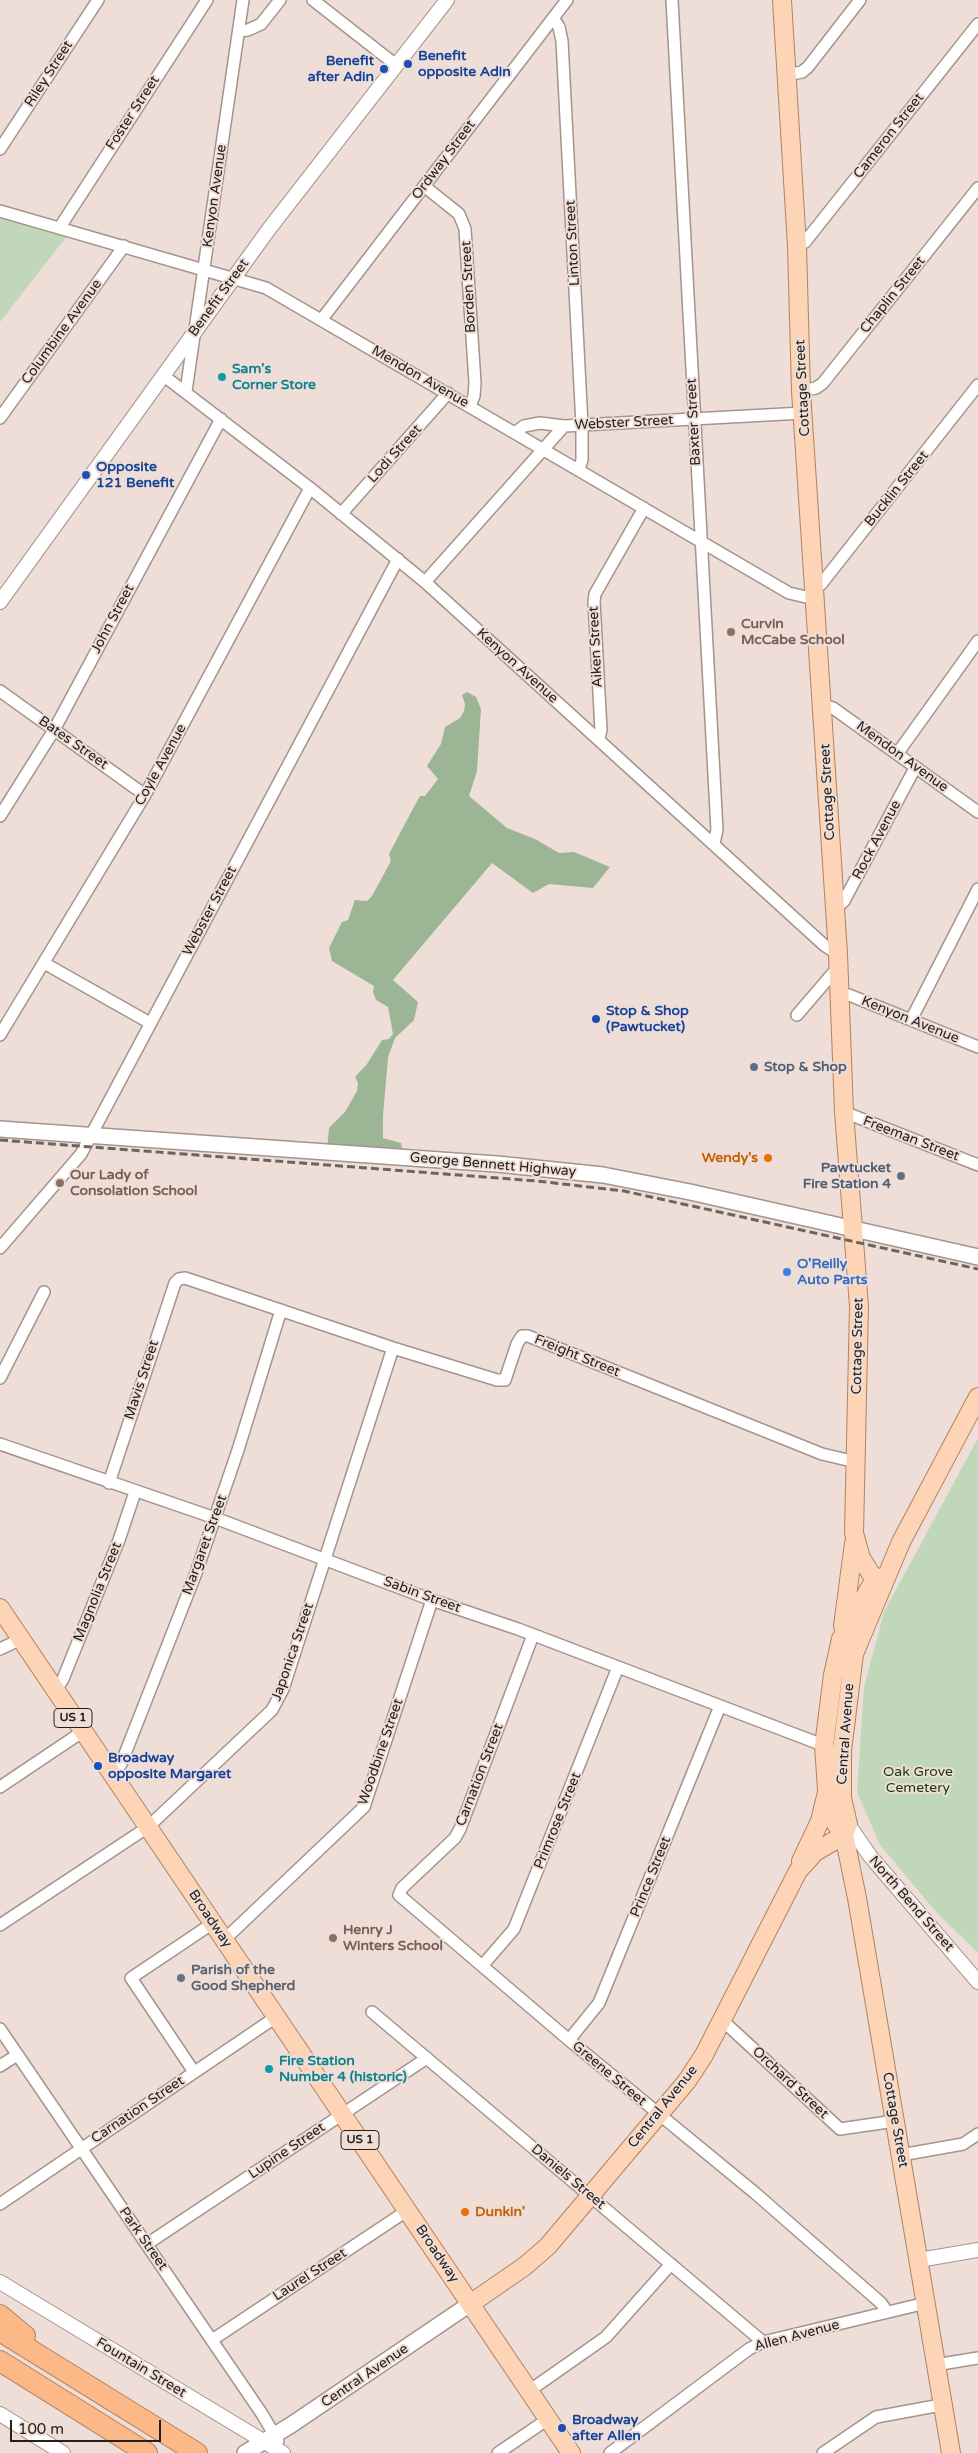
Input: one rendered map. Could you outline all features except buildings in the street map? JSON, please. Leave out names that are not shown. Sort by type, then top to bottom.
[{"type":"highway","points":[[0,2315],[16,2327],[57,2366]]},
{"type":"highway","points":[[0,2331],[197,2453]]},
{"type":"highway","points":[[0,2362],[147,2453]]},
{"type":"main road","name":"Cottage Street","points":[[782,0],[797,246],[801,391],[804,413],[814,592],[824,705],[839,960],[844,1112],[859,1306],[854,1533],[861,1558],[877,1585]]},
{"type":"main road","name":"George Bennett Highway","points":[[0,1129],[570,1170],[690,1192],[978,1257]]},
{"type":"main road","name":"Central Avenue","points":[[827,1790],[824,1746],[833,1675],[841,1639],[877,1585],[978,1397]]},
{"type":"main road","points":[[841,1639],[854,1533]]},
{"type":"main road","name":"Central Avenue","points":[[245,2453],[270,2439],[536,2258],[696,2068],[798,1871],[815,1852],[846,1830],[842,1798],[842,1751],[854,1654],[877,1585]]},
{"type":"main road","name":"Broadway","points":[[0,1608],[571,2453]]},
{"type":"main road","name":"Cottage Street","points":[[827,1790],[836,1824],[846,1830],[919,2260],[941,2405],[951,2453]]},
{"type":"main road","points":[[798,1871],[820,1821],[827,1790]]},
{"type":"street","name":"Riley Street","points":[[0,149],[98,0]]},
{"type":"street","name":"Foster Street","points":[[60,227],[208,0]]},
{"type":"street","name":"Kenyon Avenue","points":[[186,391],[243,0]]},
{"type":"street","points":[[239,31],[248,30],[261,24],[280,0]]},
{"type":"street","points":[[313,0],[396,65]]},
{"type":"street","name":"Benefit Street","points":[[0,602],[233,278],[447,0]]},
{"type":"street","name":"Ordway Street","points":[[322,319],[567,0]]},
{"type":"street","name":"Baxter Street","points":[[672,0],[717,830],[714,843]]},
{"type":"street","points":[[786,75],[802,72],[808,67],[860,0]]},
{"type":"street","name":"Linton Street","points":[[553,18],[558,27],[562,42],[582,425],[582,460],[579,469]]},
{"type":"street","name":"Cameron Street","points":[[797,246],[805,242],[978,24]]},
{"type":"street","name":"Borden Street","points":[[424,186],[459,214],[465,229],[474,383],[474,396],[470,406]]},
{"type":"street","name":"Chaplin Street","points":[[801,391],[816,388],[823,383],[978,188]]},
{"type":"street","name":"Mendon Avenue","points":[[0,211],[266,288],[544,448],[789,593],[806,597],[814,592]]},
{"type":"street","name":"Columbine Avenue","points":[[0,418],[124,246]]},
{"type":"street","name":"Kenyon Avenue","points":[[164,376],[310,488],[425,582],[714,843],[839,960]]},
{"type":"street","name":"Bucklin Street","points":[[814,592],[978,385]]},
{"type":"street","name":"Lodi Street","points":[[341,514],[448,393]]},
{"type":"street","name":"Webster Street","points":[[516,432],[524,426],[540,423],[564,426],[804,413]]},
{"type":"street","name":"John Street","points":[[0,816],[54,730],[220,419]]},
{"type":"street","name":"Webster Street","points":[[425,582],[564,426]]},
{"type":"street","name":"Coyle Avenue","points":[[0,1035],[145,795],[310,488]]},
{"type":"street","name":"Aiken Street","points":[[599,739],[601,730],[595,594],[644,508]]},
{"type":"street","name":"Webster Street","points":[[0,1248],[82,1154],[398,559]]},
{"type":"street","points":[[897,754],[978,641]]},
{"type":"street","name":"Bates Street","points":[[0,691],[145,795]]},
{"type":"street","name":"Mendon Avenue","points":[[824,705],[833,708],[978,812]]},
{"type":"street","name":"Rock Avenue","points":[[835,909],[844,902],[915,768]]},
{"type":"street","points":[[911,1020],[978,888]]},
{"type":"street","points":[[796,1015],[839,960]]},
{"type":"street","points":[[44,963],[150,1023]]},
{"type":"street","name":"Kenyon Avenue","points":[[840,995],[849,995],[978,1047]]},
{"type":"street","name":"Freeman Street","points":[[844,1112],[978,1165]]},
{"type":"street","name":"Freight Street","points":[[179,1279],[185,1278],[393,1348],[497,1380],[504,1380],[517,1344],[522,1336],[528,1336],[822,1454],[856,1462]]},
{"type":"street","name":"Mavis Street","points":[[109,1483],[161,1322],[179,1279]]},
{"type":"street","points":[[0,1378],[44,1292]]},
{"type":"street","name":"Margaret Street","points":[[113,1775],[121,1764],[156,1676],[215,1518],[281,1310]]},
{"type":"street","name":"Japonica Street","points":[[0,1925],[148,1827],[272,1710],[283,1689],[393,1348]]},
{"type":"street","name":"Sabin Street","points":[[0,1444],[325,1558],[432,1600],[533,1635],[824,1746],[842,1751]]},
{"type":"street","name":"Magnolia Street","points":[[56,1690],[63,1680],[119,1540],[135,1492]]},
{"type":"street","name":"Woodbine Street","points":[[224,1940],[364,1806],[432,1600]]},
{"type":"street","name":"Carnation Street","points":[[399,1895],[402,1888],[455,1838],[460,1829],[533,1635]]},
{"type":"street","points":[[0,1649],[21,1638]]},
{"type":"street","name":"Primrose Street","points":[[482,1966],[514,1929],[618,1667]]},
{"type":"street","name":"Prince Street","points":[[569,2040],[599,2003],[720,1706]]},
{"type":"street","points":[[0,1787],[82,1732]]},
{"type":"street","name":"North Bend Street","points":[[846,1830],[978,1982]]},
{"type":"street","name":"Greene Street","points":[[399,1895],[658,2115],[762,2200],[881,2303],[887,2312]]},
{"type":"street","points":[[194,2072],[131,1978],[213,1923]]},
{"type":"street","name":"Daniels Street","points":[[372,2012],[763,2342]]},
{"type":"street","name":"Carnation Street","points":[[0,2204],[276,2017]]},
{"type":"street","name":"Orchard Street","points":[[722,2020],[840,2128],[895,2121]]},
{"type":"street","name":"Park Street","points":[[0,2029],[212,2340],[270,2439]]},
{"type":"street","points":[[0,2066],[17,2055]]},
{"type":"street","name":"Lupine Street","points":[[147,2244],[427,2058]]},
{"type":"street","points":[[901,2155],[963,2144],[978,2134]]},
{"type":"street","name":"Laurel Street","points":[[212,2340],[408,2210]]},
{"type":"street","points":[[919,2260],[978,2250]]},
{"type":"street","points":[[529,2391],[606,2338],[671,2264]]},
{"type":"street","name":"Fountain Street","points":[[0,2282],[270,2439],[282,2453]]},
{"type":"street","name":"Allen Avenue","points":[[610,2453],[749,2349],[763,2342],[926,2303]]},
{"type":"street","points":[[936,2365],[978,2358]]},
{"type":"street","points":[[823,2453],[876,2417],[941,2405]]},
{"type":"street","points":[[0,2414],[63,2453]]},
{"type":"street","points":[[498,2453],[548,2419]]},
{"type":"green space","points":[[0,218],[67,236],[0,322]]},
{"type":"green space","points":[[467,692],[476,697],[481,709],[477,771],[469,796],[507,828],[535,839],[559,853],[574,852],[610,867],[593,888],[549,884],[533,893],[492,863],[393,980],[418,1002],[414,1020],[395,1038],[388,1057],[383,1138],[401,1143],[404,1158],[327,1150],[329,1128],[345,1112],[357,1091],[358,1083],[355,1077],[367,1064],[382,1040],[389,1039],[393,1034],[388,1007],[376,1000],[373,992],[374,986],[332,961],[329,948],[342,922],[348,920],[355,900],[367,901],[372,896],[391,861],[389,854],[420,796],[425,796],[438,779],[427,766],[441,744],[445,727],[460,718],[464,711],[465,704],[462,695]]},
{"type":"green space","name":"Oak Grove Cemetery","points":[[978,1438],[978,1953],[937,1913],[880,1845],[857,1792],[864,1687],[884,1612]]},
{"type":"railway","points":[[0,1140],[537,1181],[624,1191],[978,1269]]},
{"type":"place","name":"Benefit opposite Adin","points":[[408,64]]},
{"type":"place","name":"Benefit after Adin","points":[[384,69]]},
{"type":"place","name":"Sam's Corner Store","points":[[222,377]]},
{"type":"place","name":"Opposite 121 Benefit","points":[[86,475]]},
{"type":"place","name":"Curvin McCabe School","points":[[731,632]]},
{"type":"place","name":"Stop & Shop (Pawtucket)","points":[[596,1019]]},
{"type":"place","name":"Stop & Shop","points":[[754,1067]]},
{"type":"place","name":"Wendy's","points":[[768,1158]]},
{"type":"place","name":"Pawtucket Fire Station 4","points":[[901,1176]]},
{"type":"place","name":"Our Lady of Consolation School","points":[[60,1183]]},
{"type":"place","name":"O'Reilly Auto Parts","points":[[787,1272]]},
{"type":"place","name":"Broadway opposite Margaret","points":[[98,1766]]},
{"type":"place","name":"Henry J Winters School","points":[[333,1938]]},
{"type":"place","name":"Parish of the Good Shepherd","points":[[181,1978]]},
{"type":"place","name":"Fire Station Number 4 (historic)","points":[[269,2069]]},
{"type":"place","name":"Dunkin'","points":[[465,2212]]},
{"type":"place","name":"Broadway after Allen","points":[[562,2428]]}]
